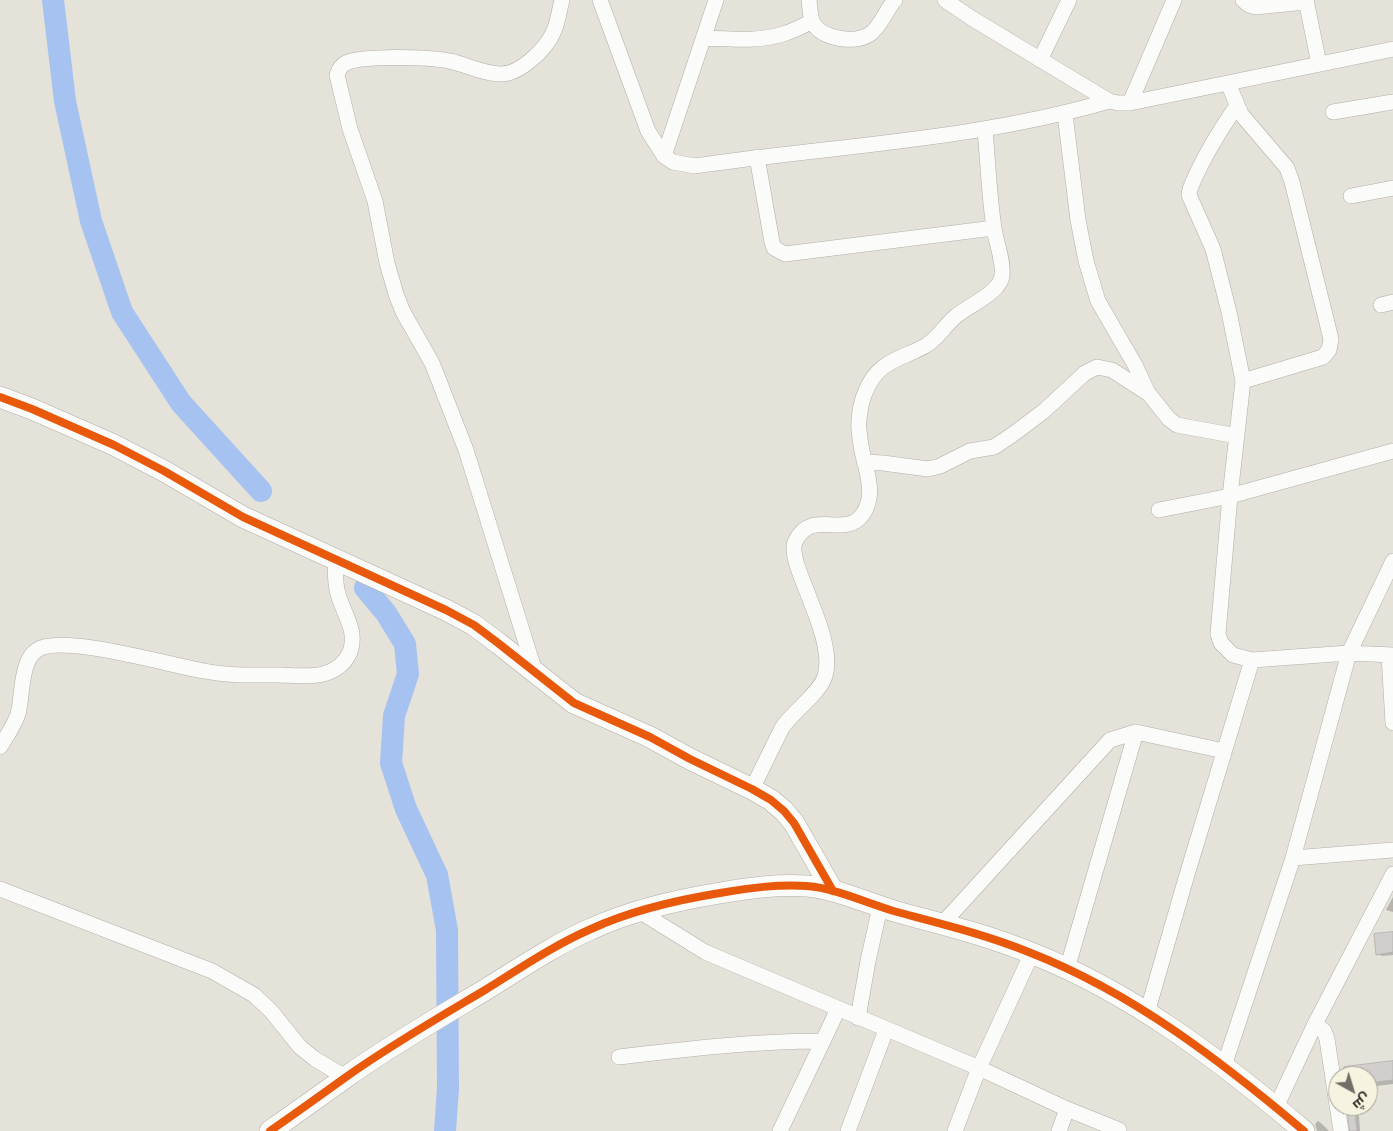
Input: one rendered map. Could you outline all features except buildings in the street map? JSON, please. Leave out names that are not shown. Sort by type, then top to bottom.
[{"type":"street","points":[[535,674],[466,450],[432,363],[403,312],[396,294],[386,263],[375,201],[350,129],[337,75],[339,68],[344,64],[356,60],[415,58],[450,61],[481,71],[501,74],[515,71],[525,66],[550,39],[562,0]]},
{"type":"street","points":[[600,0],[648,131],[664,156],[673,162],[695,166],[985,130],[1065,114],[1109,101]]},
{"type":"street","points":[[664,156],[716,0]]},
{"type":"street","points":[[809,0],[812,21],[820,31],[835,37],[848,39],[863,37],[878,25],[885,12],[895,0]]},
{"type":"street","points":[[945,0],[1040,60],[1109,101],[1118,103],[1130,103],[1393,49]]},
{"type":"street","points":[[1040,60],[1068,0]]},
{"type":"street","points":[[1130,103],[1174,0]]},
{"type":"street","points":[[1242,0],[1248,5],[1255,7],[1306,1],[1319,64]]},
{"type":"street","points":[[704,38],[738,40],[782,35],[812,21]]},
{"type":"street","points":[[1228,83],[1236,106],[1287,168],[1331,340],[1329,350],[1323,356],[1243,381]]},
{"type":"street","points":[[1333,112],[1393,102]]},
{"type":"street","points":[[1236,106],[1216,135],[1204,158],[1189,195],[1213,249],[1229,312],[1243,381],[1230,496],[1218,634],[1221,643],[1233,655],[1252,660],[1349,653],[1391,655],[1393,723]]},
{"type":"street","points":[[1065,114],[1078,220],[1100,307],[1119,336],[1149,394],[1169,419],[1177,425],[1237,436]]},
{"type":"street","points":[[752,788],[787,719],[817,690],[825,676],[827,667],[824,639],[799,568],[794,545],[800,534],[810,526],[818,523],[845,526],[858,519],[868,504],[870,484],[864,462],[859,428],[864,395],[870,380],[880,368],[925,346],[936,338],[954,318],[989,294],[1000,284],[1002,276],[994,228],[985,130]]},
{"type":"street","points":[[757,157],[772,242],[774,248],[785,254],[994,228]]},
{"type":"street","points":[[1351,196],[1393,190]]},
{"type":"street","points":[[864,462],[928,469],[940,466],[970,450],[994,447],[1044,411],[1085,372],[1098,367],[1112,370],[1149,394]]},
{"type":"street","points":[[0,397],[114,445],[243,517],[446,610],[498,643],[574,703],[650,737],[690,759],[752,788],[778,805],[794,822],[833,891]]},
{"type":"street","points":[[1159,510],[1230,496],[1393,452]]},
{"type":"street","points":[[0,747],[18,715],[24,672],[28,662],[32,654],[42,647],[64,645],[86,648],[137,656],[205,672],[310,676],[327,674],[345,659],[352,644],[350,624],[337,588],[336,560]]},
{"type":"street","points":[[1224,1066],[1292,858],[1349,653],[1393,561]]},
{"type":"street","points":[[1147,1012],[1252,660]]},
{"type":"street","points":[[943,923],[1102,748],[1116,737],[1136,732],[1224,752]]},
{"type":"street","points":[[1067,969],[1136,732]]},
{"type":"street","points":[[1292,858],[1393,850]]},
{"type":"street","points":[[1276,1107],[1315,1024],[1393,876]]},
{"type":"street","points":[[270,1131],[383,1052],[537,958],[591,929],[639,911],[685,899],[768,885],[810,886],[833,891],[880,907],[943,923],[1032,953],[1067,969],[1147,1012],[1224,1066],[1304,1131]]},
{"type":"street","points":[[0,889],[194,963],[236,984],[265,1005],[300,1047],[325,1066],[345,1077]]},
{"type":"street","points":[[858,1018],[880,907]]},
{"type":"street","points":[[639,911],[705,952],[979,1068],[1066,1109],[1119,1130]]},
{"type":"street","points":[[955,1131],[979,1068],[1032,953]]},
{"type":"street","points":[[780,1131],[838,1009]]},
{"type":"street","points":[[1315,1024],[1324,1031],[1328,1039],[1340,1131]]},
{"type":"street","points":[[848,1131],[886,1030]]},
{"type":"street","points":[[620,1057],[704,1047],[823,1041]]},
{"type":"street","points":[[1059,1131],[1066,1109]]},
{"type":"waterway","points":[[53,0],[65,101],[91,221],[122,312],[181,403],[261,491]]},
{"type":"waterway","points":[[365,588],[386,613],[405,644],[408,674],[394,716],[391,763],[406,809],[437,875],[447,930],[448,1088],[445,1131]]},
{"type":"cycle path","points":[[0,397],[114,445],[164,471],[243,517],[446,610],[474,625],[574,703],[650,737],[771,800],[794,823],[833,891]]},
{"type":"cycle path","points":[[270,1131],[397,1043],[577,935],[622,916],[671,902],[774,886],[807,886],[829,890],[897,912],[981,935],[1069,969],[1140,1008],[1175,1031],[1241,1079],[1304,1131]]}]
